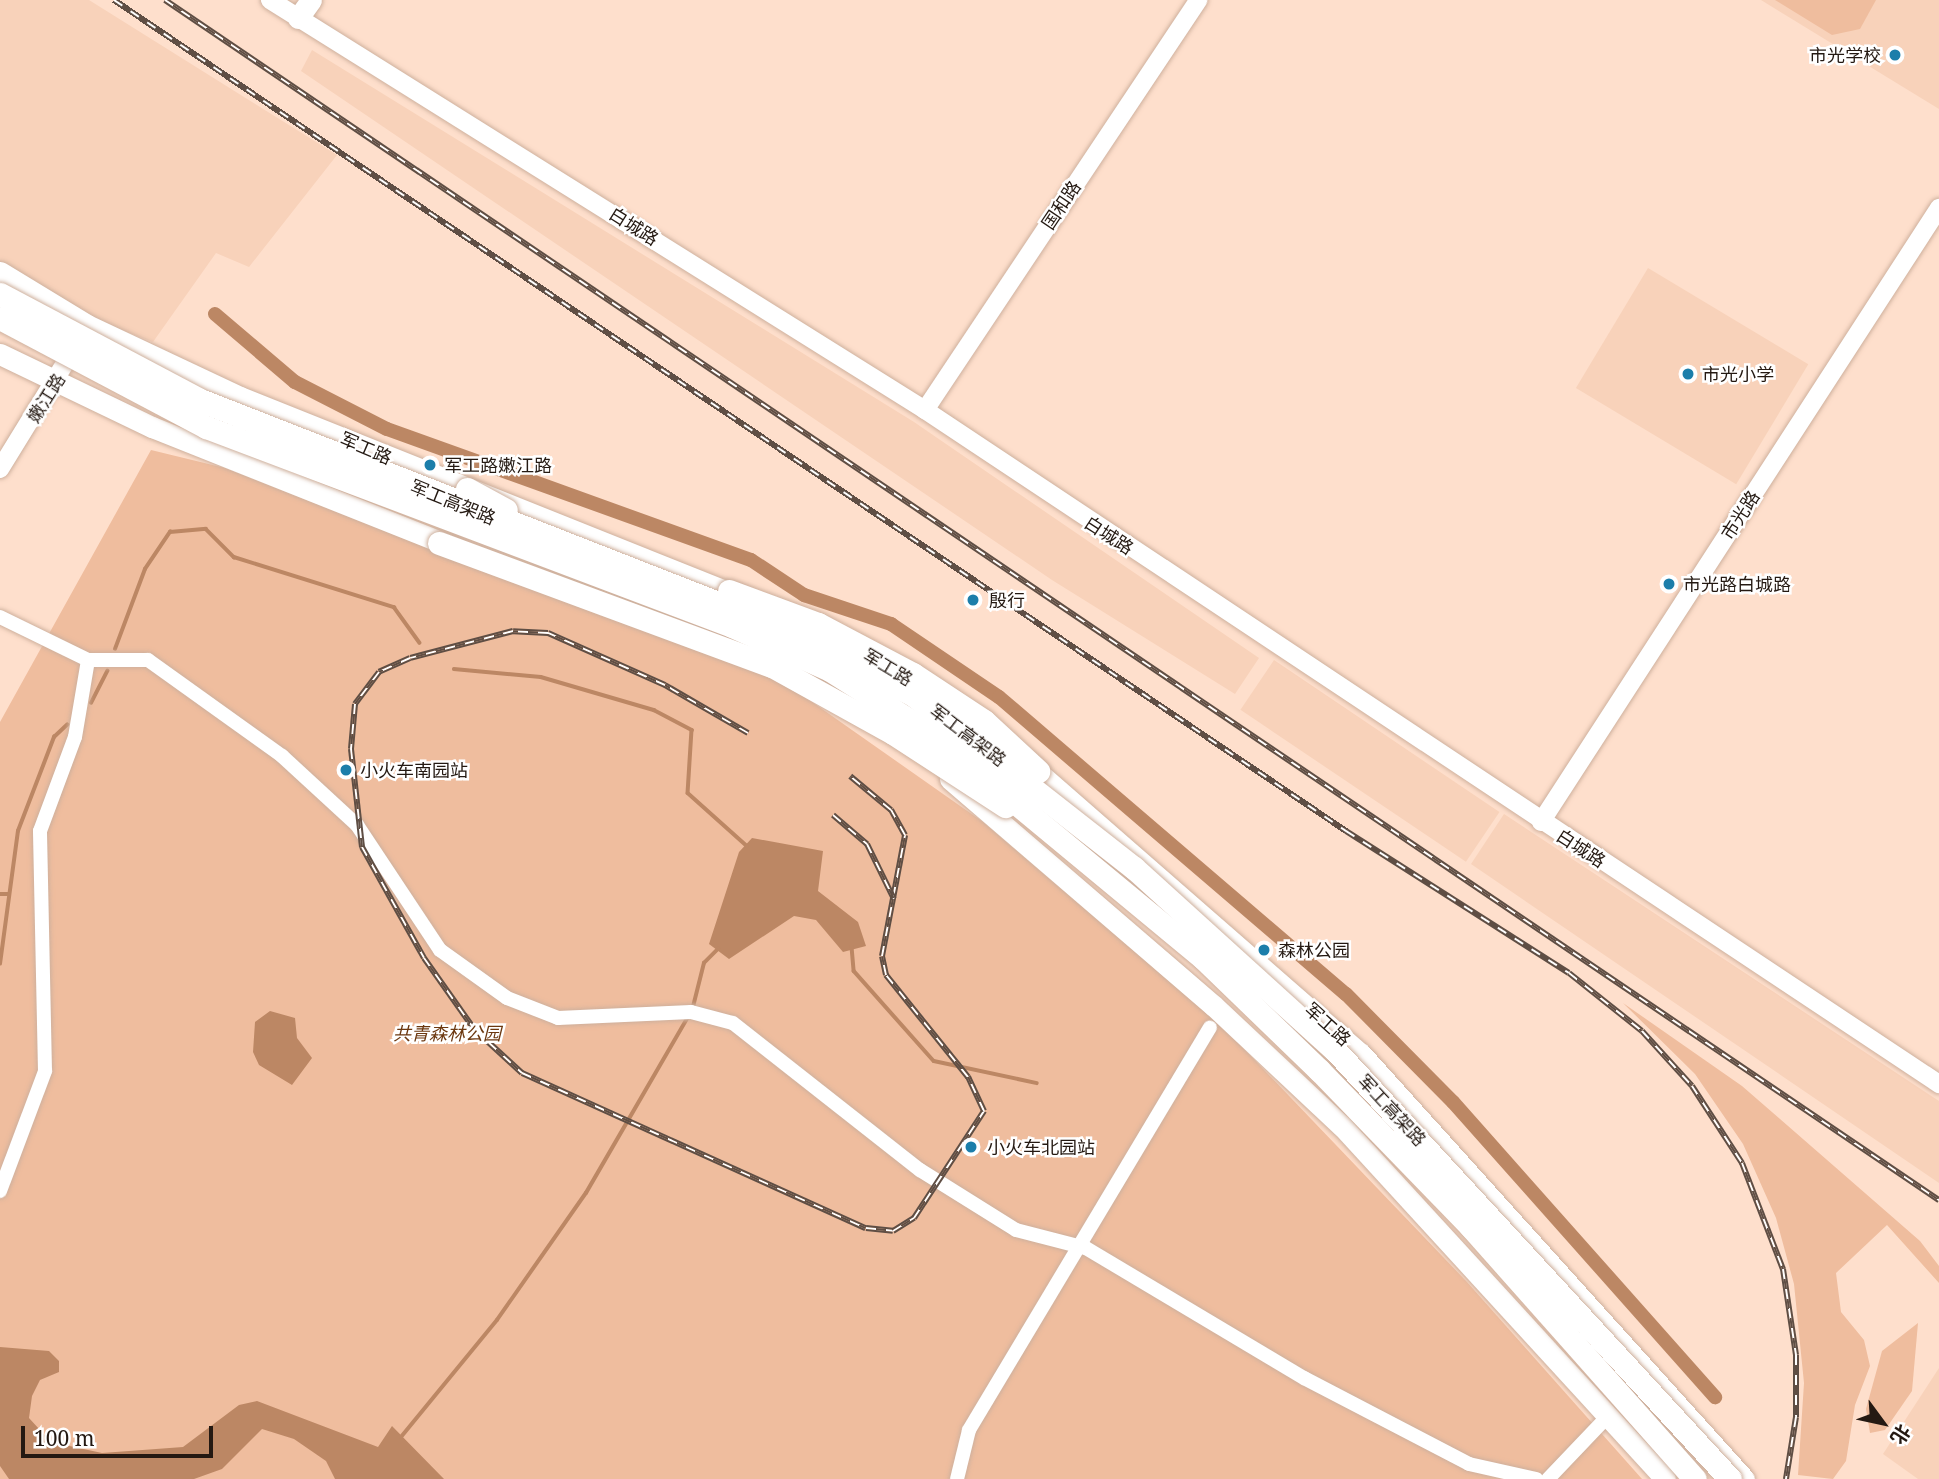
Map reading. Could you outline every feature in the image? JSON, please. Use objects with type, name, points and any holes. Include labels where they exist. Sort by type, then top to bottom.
[{"type":"highway","name":"军工高架路","points":[[0,294],[200,400],[849,659],[975,738],[1134,868],[1335,1050],[1730,1479]]},
{"type":"highway","name":"军工高架路","points":[[0,318],[206,427],[732,626],[830,670],[936,737],[1079,852],[1319,1070],[1471,1227],[1695,1479]]},
{"type":"highway","points":[[467,489],[539,527],[818,624],[913,674],[984,721],[1134,868]]},
{"type":"highway","points":[[439,542],[772,666],[893,733],[1079,852]]},
{"type":"main road","points":[[298,18],[311,0]]},
{"type":"main road","name":"军工路","points":[[0,272],[87,325],[240,397],[841,640],[995,737],[1361,1054],[1744,1479]]},
{"type":"main road","points":[[0,355],[57,384],[439,542],[771,659],[901,737],[1214,1006],[1342,1126],[1665,1479]]},
{"type":"street","name":"白城路","points":[[270,0],[925,410],[1541,822],[1939,1084]]},
{"type":"street","name":"国和路","points":[[925,410],[1198,0]]},
{"type":"street","name":"市光路","points":[[1541,822],[1939,208]]},
{"type":"street","name":"嫩江路","points":[[0,469],[57,384],[87,325]]},
{"type":"street","points":[[0,617],[88,660],[148,660],[166,669],[320,787],[357,825],[440,950],[507,998],[558,1018],[691,1012],[733,1023],[920,1171],[1016,1230],[1078,1245],[1304,1378],[1457,1458],[1536,1479]]},
{"type":"street","points":[[0,1191],[45,1071],[40,831],[75,737],[88,660]]},
{"type":"street","points":[[957,1479],[968,1430],[1210,1028]]},
{"type":"street","points":[[1548,1479],[1607,1417]]},
{"type":"shaded area","points":[[0,0],[89,0],[337,155],[249,267],[216,253],[153,342],[75,312],[0,263]]},
{"type":"shaded area","name":"市光学校","points":[[1761,0],[1939,0],[1939,109]]},
{"type":"shaded area","points":[[312,50],[914,422],[1259,658],[1235,694],[1052,580],[301,71]]},
{"type":"shaded area","name":"市光小学","points":[[1648,268],[1808,364],[1736,484],[1576,388]]},
{"type":"shaded area","points":[[1274,660],[1499,812],[1466,862],[1240,710]]},
{"type":"shaded area","points":[[1504,814],[1939,1101],[1939,1183],[1471,864]]},
{"type":"shaded area","points":[[752,838],[823,851],[818,891],[858,922],[866,946],[843,952],[816,920],[794,916],[729,959],[709,944],[739,852]]},
{"type":"shaded area","points":[[270,1011],[295,1018],[297,1038],[312,1058],[292,1085],[259,1065],[253,1052],[255,1022]]},
{"type":"shaded area","points":[[0,1347],[49,1351],[59,1361],[59,1372],[40,1380],[32,1396],[29,1418],[51,1442],[102,1453],[183,1447],[239,1405],[257,1401],[378,1447],[392,1426],[444,1479],[335,1479],[326,1461],[294,1439],[262,1429],[222,1469],[194,1479],[9,1479],[0,1466]]},
{"type":"shaded area","points":[[1939,1368],[1939,1479],[1918,1479],[1883,1454]]},
{"type":"green space","points":[[1775,0],[1876,0],[1860,29],[1832,35]]},
{"type":"green space","name":"共青森林公园","points":[[151,450],[225,468],[602,616],[768,671],[983,822],[1224,1028],[1467,1282],[1642,1479],[0,1479],[0,722]]},
{"type":"green space","points":[[1623,1003],[1742,1086],[1920,1241],[1939,1266],[1939,1283],[1887,1225],[1836,1273],[1841,1312],[1864,1340],[1870,1366],[1855,1405],[1846,1461],[1833,1479],[1798,1475],[1804,1383],[1794,1284],[1776,1218],[1743,1144],[1695,1074]]},
{"type":"green space","points":[[1918,1323],[1912,1391],[1885,1430],[1870,1433],[1866,1409],[1882,1351]]},
{"type":"waterway","points":[[215,314],[295,382],[387,429],[751,560],[804,595],[891,624],[999,697],[1346,994],[1453,1102],[1715,1397]]},
{"type":"waterway","points":[[115,649],[145,569],[170,532],[206,529],[234,557],[394,607],[420,643]]},
{"type":"waterway","points":[[454,669],[541,677],[654,710],[692,730],[688,793],[747,846]]},
{"type":"waterway","points":[[91,703],[107,671]]},
{"type":"waterway","points":[[0,964],[18,831],[54,737],[67,725]]},
{"type":"waterway","points":[[0,894],[8,894]]},
{"type":"waterway","points":[[852,947],[854,971],[934,1061],[1037,1083]]},
{"type":"waterway","points":[[693,1007],[704,963],[718,949]]},
{"type":"waterway","points":[[401,1437],[497,1320],[586,1193],[688,1017]]},
{"type":"railway","points":[[114,0],[1346,831],[1569,973],[1642,1031],[1692,1086],[1742,1163],[1783,1269],[1796,1355],[1796,1417],[1786,1479]]},
{"type":"railway","points":[[165,0],[1939,1200]]},
{"type":"railway","points":[[748,733],[665,685],[548,633],[513,631],[410,658],[379,672],[355,704],[351,749],[362,847],[424,958],[474,1029],[522,1073],[866,1228],[893,1231],[914,1218],[984,1111],[968,1077],[886,975],[882,956],[905,835],[891,810],[850,776]]},
{"type":"railway","points":[[833,815],[867,844],[894,899]]},
{"type":"place","name":"市光学校","points":[[1895,55]]},
{"type":"place","name":"市光小学","points":[[1688,374]]},
{"type":"place","name":"军工路嫩江路","points":[[430,465]]},
{"type":"place","name":"市光路白城路","points":[[1669,584]]},
{"type":"place","name":"殷行","points":[[973,600]]},
{"type":"place","name":"小火车南园站","points":[[346,770]]},
{"type":"place","name":"森林公园","points":[[1264,950]]},
{"type":"place","name":"小火车北园站","points":[[971,1147]]}]
